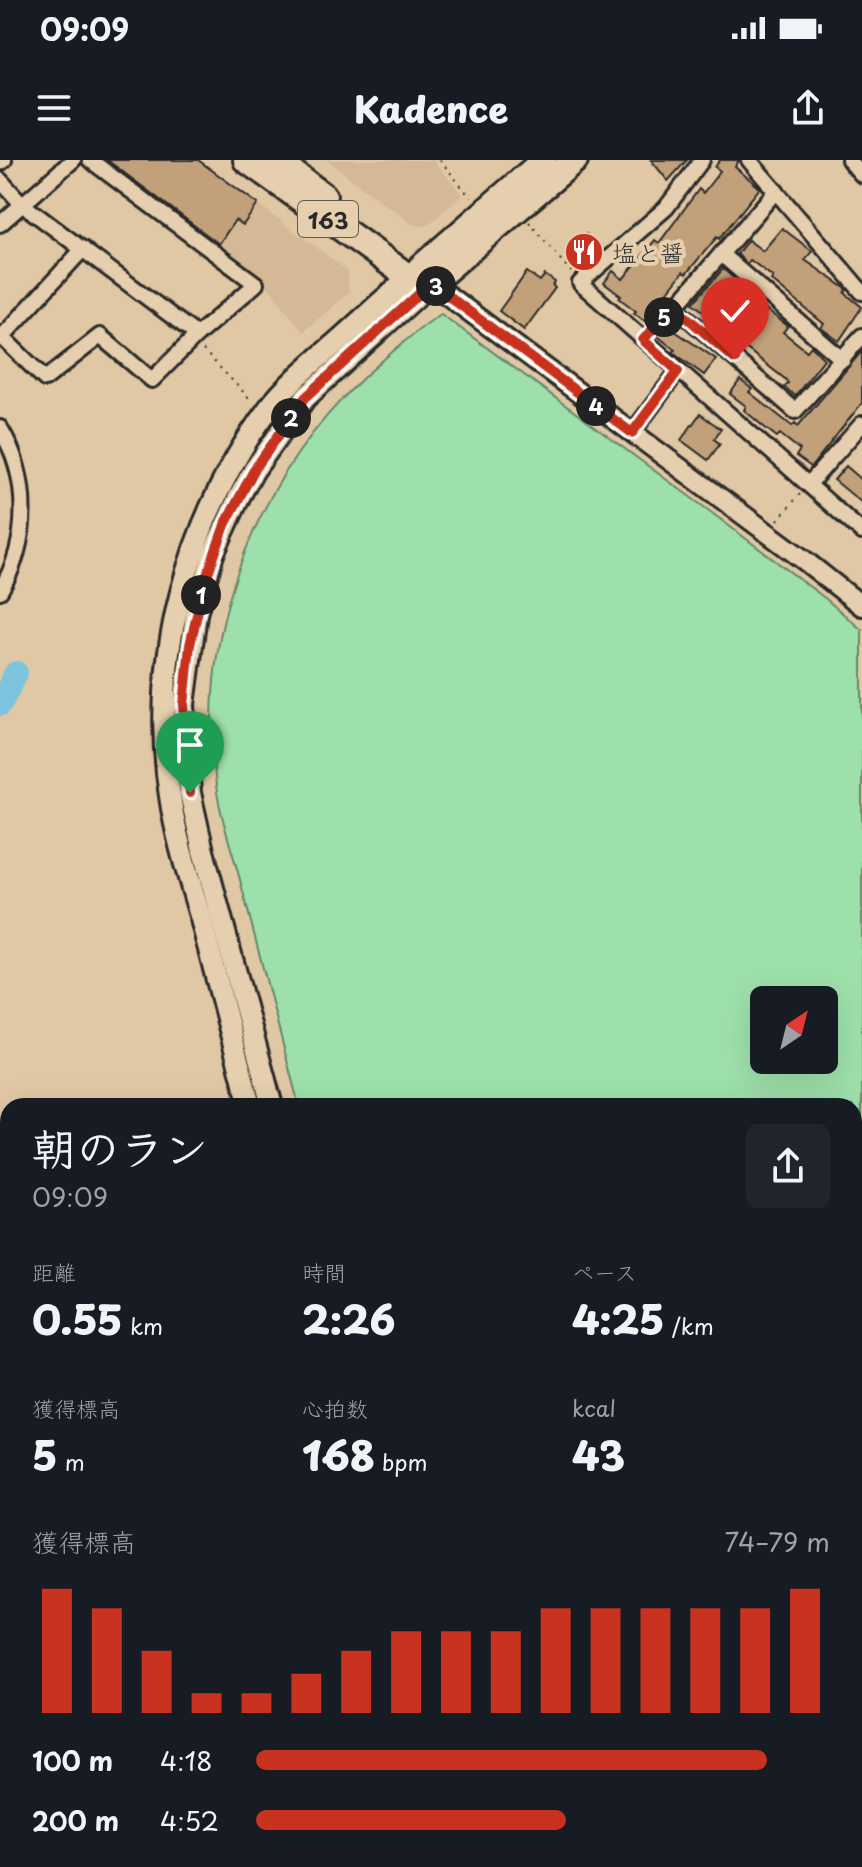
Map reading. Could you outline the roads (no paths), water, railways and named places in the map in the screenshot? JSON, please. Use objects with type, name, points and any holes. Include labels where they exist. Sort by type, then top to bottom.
[{"type":"highway","name":"163","points":[[246,160],[420,276]]},
{"type":"highway","name":"163","points":[[276,160],[420,276]]},
{"type":"highway","points":[[420,276],[544,160]]},
{"type":"highway","points":[[420,276],[575,160]]},
{"type":"main road","points":[[248,1098],[182,853],[170,796],[165,709],[174,622],[188,565],[209,510],[237,458],[270,407],[307,367],[420,276]]},
{"type":"main road","points":[[270,1098],[190,793],[184,705],[196,614],[213,554],[254,470],[305,398],[420,276]]},
{"type":"street","points":[[0,224],[73,160]]},
{"type":"street","points":[[83,249],[1,336],[45,379],[100,336],[152,380],[195,337],[256,284],[90,160]]},
{"type":"street","points":[[702,160],[666,208],[580,283],[862,532]]},
{"type":"street","points":[[749,160],[862,292]]},
{"type":"street","points":[[849,160],[862,175]]},
{"type":"street","points":[[0,180],[22,204],[195,337]]},
{"type":"street","points":[[776,191],[675,307],[795,411],[862,336]]},
{"type":"street","points":[[721,254],[843,360]]},
{"type":"street","points":[[420,276],[862,606]]},
{"type":"street","points":[[632,433],[678,371]]},
{"type":"street","points":[[809,484],[862,424]]},
{"type":"street","points":[[0,428],[17,467],[23,501],[17,552],[0,591]]},
{"type":"street","points":[[0,442],[14,484],[16,517],[10,549],[0,573]]},
{"type":"waterway","points":[[0,704],[16,673]]},
{"type":"place","name":"塩と醤","points":[[584,252]]}]
